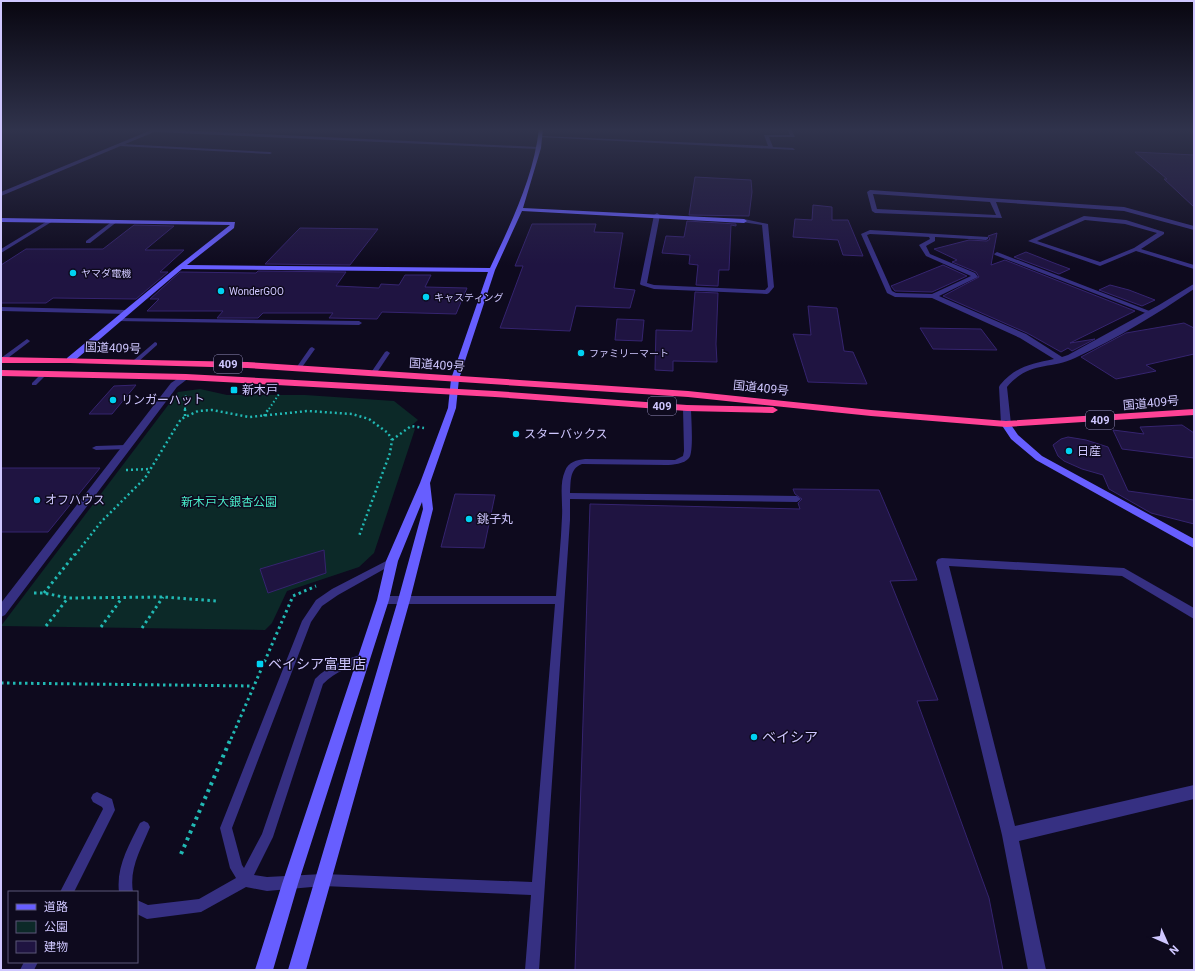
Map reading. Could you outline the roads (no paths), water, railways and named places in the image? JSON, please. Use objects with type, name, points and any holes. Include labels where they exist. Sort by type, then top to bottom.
[{"type":"highway","name":"国道409号","points":[[1,360],[70,360],[298,369],[688,394],[871,413],[1006,424],[1043,423],[1194,412]]},
{"type":"highway","name":"国道409号","points":[[1,373],[186,382],[454,392],[687,408],[871,413]]},
{"type":"street","points":[[1,194],[49,174]]},
{"type":"street","points":[[264,970],[290,884],[383,600],[392,561],[425,483],[452,408],[455,379],[492,270],[523,202],[531,174]]},
{"type":"street","points":[[992,200],[1000,217],[875,211],[870,192],[992,200],[1124,209],[1194,228]]},
{"type":"street","points":[[519,209],[657,215],[744,221],[765,224],[771,288],[767,292],[654,287],[643,284],[657,215]]},
{"type":"street","points":[[1136,249],[1162,232],[1126,222],[1084,218],[1031,241],[1100,264],[1136,249],[1194,268]]},
{"type":"street","points":[[1,220],[233,223],[232,227],[180,267],[70,360]]},
{"type":"street","points":[[986,238],[870,232],[864,234],[890,292],[895,295],[933,296],[1023,336],[1060,359]]},
{"type":"street","points":[[931,235],[933,240],[922,245],[928,255],[973,274],[975,277],[933,296]]},
{"type":"street","points":[[180,267],[492,270]]},
{"type":"street","points":[[1194,286],[1150,313],[1071,357],[1028,367],[1012,376],[1003,387],[1006,424],[1014,437],[1039,458],[1194,544]]},
{"type":"street","points":[[1,612],[174,385],[186,382]]},
{"type":"street","points":[[297,970],[404,600],[428,509],[425,483]]},
{"type":"street","points":[[1037,970],[1010,835],[942,562],[1124,572],[1194,614]]},
{"type":"street","points":[[1010,835],[1194,792]]},
{"type":"lane","points":[[1,251],[51,220]]},
{"type":"lane","points":[[88,242],[116,221]]},
{"type":"lane","points":[[997,254],[1150,313]]},
{"type":"lane","points":[[1,309],[127,312]]},
{"type":"lane","points":[[117,320],[359,323]]},
{"type":"lane","points":[[1,360],[27,341]]},
{"type":"lane","points":[[136,362],[155,344]]},
{"type":"lane","points":[[298,369],[312,349]]},
{"type":"lane","points":[[373,374],[387,353]]},
{"type":"lane","points":[[34,384],[44,374]]},
{"type":"lane","points":[[532,970],[568,496],[567,475],[569,468],[576,463],[585,461],[666,463],[677,462],[686,457],[688,451],[687,408]]},
{"type":"lane","points":[[96,448],[126,447]]},
{"type":"lane","points":[[568,496],[797,499]]},
{"type":"lane","points":[[392,561],[330,595],[319,603],[307,621],[226,828],[236,868],[245,880],[267,884],[290,884],[323,880],[538,889]]},
{"type":"lane","points":[[383,600],[560,600]]},
{"type":"lane","points":[[138,908],[147,912],[188,908],[201,905],[245,880],[267,836],[320,682],[333,668],[344,663],[364,658]]},
{"type":"lane","points":[[68,891],[109,810],[108,803],[97,798]]},
{"type":"lane","points":[[126,891],[124,883],[132,852],[144,827]]},
{"type":"place","name":"ヤマダ電機","points":[[73,273]]},
{"type":"place","name":"WonderGOO","points":[[221,291]]},
{"type":"place","name":"キャスティング","points":[[426,297]]},
{"type":"place","name":"ファミリーマート","points":[[581,353]]},
{"type":"place","name":"新木戸","points":[[234,390]]},
{"type":"place","name":"リンガーハット","points":[[113,400]]},
{"type":"place","name":"スターバックス","points":[[516,434]]},
{"type":"place","name":"日産","points":[[1069,451]]},
{"type":"place","name":"オフハウス","points":[[37,500]]},
{"type":"place","name":"銚子丸","points":[[469,519]]},
{"type":"place","name":"ベイシア富里店","points":[[260,664]]},
{"type":"place","name":"ベイシア","points":[[754,737]]},
{"type":"park label","name":"新木戸大銀杏公園","points":[[229,502]]}]
